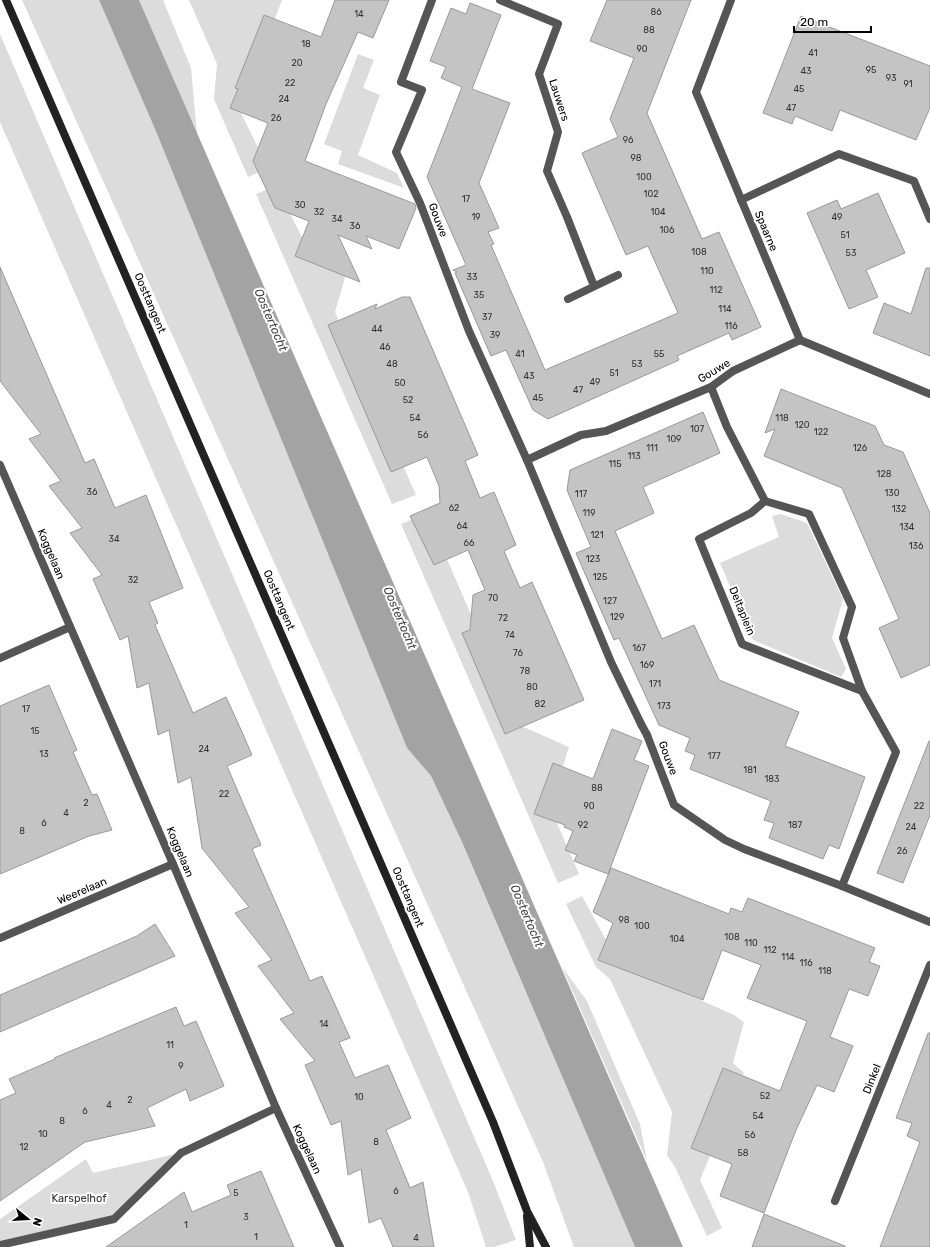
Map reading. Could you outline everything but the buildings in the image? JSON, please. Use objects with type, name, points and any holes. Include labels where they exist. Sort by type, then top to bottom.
[{"type":"main road","name":"Oosttangent","points":[[6,0],[493,1122],[527,1211],[546,1247]]},
{"type":"main road","name":"Oosttangent","points":[[527,1211],[530,1247]]},
{"type":"street","name":"Gouwe","points":[[432,0],[401,82],[422,90],[396,152],[420,203],[469,331],[527,460],[611,662],[647,735],[674,805],[725,840],[744,849],[842,886],[930,922]]},
{"type":"street","name":"Lauwers","points":[[500,0],[558,24],[539,74],[558,132],[547,172],[567,217],[594,286]]},
{"type":"street","name":"Spaarne","points":[[731,0],[696,92],[800,340]]},
{"type":"street","points":[[741,200],[839,154],[914,181],[930,219]]},
{"type":"street","points":[[568,299],[618,275]]},
{"type":"street","name":"Gouwe","points":[[527,460],[581,435],[606,432],[711,388],[733,371],[800,340]]},
{"type":"street","points":[[800,340],[930,394]]},
{"type":"street","points":[[711,388],[727,427],[765,501],[809,514],[852,607],[843,638],[862,692],[896,752],[842,886]]},
{"type":"street","name":"Koggelaan","points":[[0,465],[173,864],[276,1108],[340,1247]]},
{"type":"street","name":"Deltaplein","points":[[765,501],[751,513],[699,539],[742,644],[862,692]]},
{"type":"street","points":[[0,658],[70,627]]},
{"type":"street","name":"Weerelaan","points":[[0,938],[173,864]]},
{"type":"street","name":"Dinkel","points":[[835,1201],[929,970]]},
{"type":"street","points":[[0,1245],[114,1219],[181,1153],[276,1108]]},
{"type":"green space","points":[[22,0],[99,0],[155,129],[407,748],[431,776],[462,842],[635,1247],[574,1247],[543,1162]]},
{"type":"green space","points":[[139,0],[163,0],[191,68],[197,134]]},
{"type":"green space","points":[[189,0],[282,0],[240,111],[268,168],[248,177],[214,99],[217,64]]},
{"type":"green space","points":[[0,34],[493,1181],[516,1240],[494,1247],[486,1247],[468,1192],[0,122]]},
{"type":"green space","points":[[358,54],[374,60],[363,88],[380,95],[358,155],[397,173],[404,188],[338,164],[342,151],[324,144]]},
{"type":"green space","points":[[276,186],[309,251],[349,264],[335,312],[416,495],[392,504],[256,194]]},
{"type":"green space","points":[[427,513],[519,725],[569,747],[550,807],[579,874],[558,883],[401,524]]},
{"type":"green space","points":[[781,514],[807,523],[843,599],[832,638],[846,669],[841,677],[753,640],[720,563],[779,537],[772,516]]},
{"type":"green space","points":[[582,896],[619,964],[734,1015],[744,1022],[733,1063],[744,1073],[700,1180],[722,1228],[707,1236],[675,1167],[667,1155],[672,1112],[610,979],[596,967],[566,904]]},
{"type":"green space","points":[[562,967],[587,1001],[640,1124],[647,1161]]},
{"type":"green space","name":"Karspelhof","points":[[180,1153],[114,1219],[0,1245],[0,1219],[86,1159],[93,1173]]},
{"type":"water","name":"Oostertocht","points":[[99,0],[139,0],[683,1247],[635,1247],[462,842],[431,776],[407,748],[155,129]]}]
